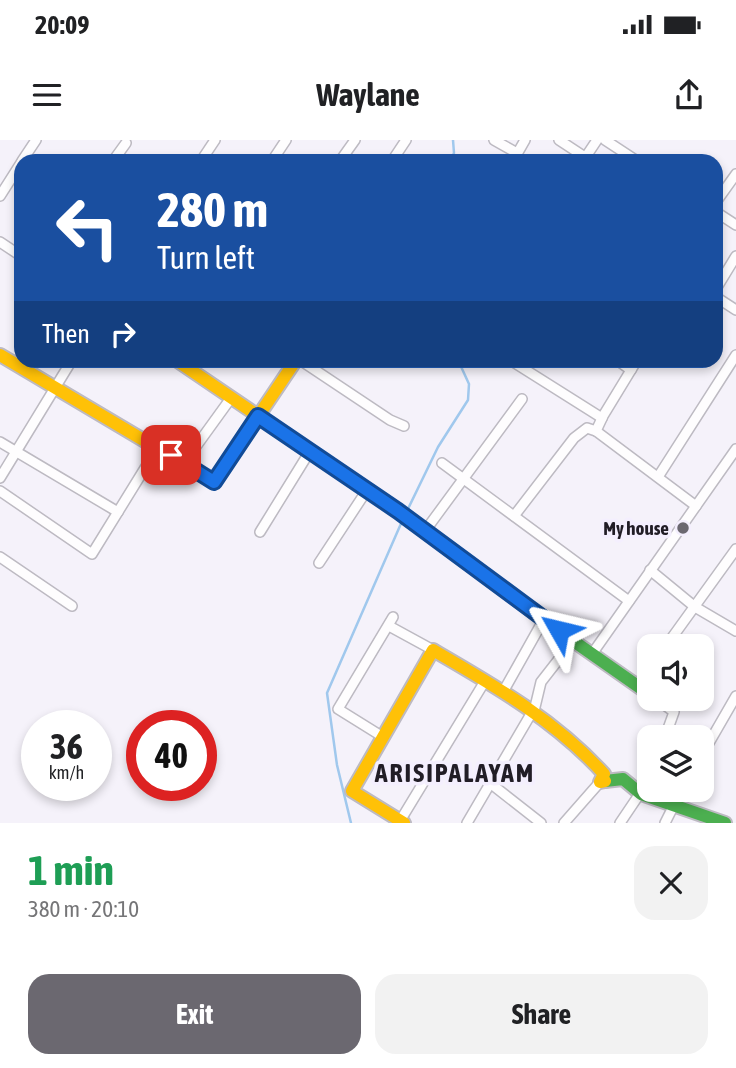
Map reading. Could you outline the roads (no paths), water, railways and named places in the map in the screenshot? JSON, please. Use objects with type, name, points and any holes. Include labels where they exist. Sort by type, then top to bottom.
[{"type":"street","points":[[494,140],[511,154]]},
{"type":"street","points":[[559,140],[579,154]]},
{"type":"street","points":[[605,140],[626,154]]},
{"type":"street","points":[[118,154],[126,144]]},
{"type":"street","points":[[0,196],[14,174]]},
{"type":"street","points":[[723,192],[736,174]]},
{"type":"street","points":[[723,277],[736,256]]},
{"type":"street","points":[[658,477],[736,355]]},
{"type":"street","points":[[21,368],[214,482],[292,368]]},
{"type":"street","points":[[0,478],[67,368]]},
{"type":"street","points":[[188,368],[405,516],[637,686]]},
{"type":"street","points":[[310,368],[390,420],[404,426]]},
{"type":"street","points":[[523,368],[602,418]]},
{"type":"street","points":[[596,431],[631,370],[628,368]]},
{"type":"street","points":[[184,463],[231,398]]},
{"type":"street","points":[[425,531],[522,398]]},
{"type":"street","points":[[514,516],[574,438],[587,428],[596,431],[696,506]]},
{"type":"street","points":[[0,442],[118,512]]},
{"type":"street","points":[[0,491],[92,554],[158,447]]},
{"type":"street","points":[[592,654],[736,449]]},
{"type":"street","points":[[260,532],[310,451]]},
{"type":"street","points":[[442,463],[629,601]]},
{"type":"street","points":[[318,563],[368,490]]},
{"type":"street","points":[[675,634],[736,549]]},
{"type":"street","points":[[0,556],[72,606]]},
{"type":"street","points":[[650,570],[695,607],[736,631]]},
{"type":"street","points":[[503,692],[544,619]]},
{"type":"street","points":[[383,737],[338,709],[391,622],[533,710],[592,759],[604,774],[564,823]]},
{"type":"street","points":[[467,823],[533,710],[541,682],[573,641]]},
{"type":"street","points":[[433,650],[352,791],[402,822],[485,681]]},
{"type":"street","points":[[714,734],[736,696]]},
{"type":"street","points":[[600,782],[623,779],[637,791]]},
{"type":"street","points":[[491,783],[541,823]]},
{"type":"street","points":[[620,823],[637,800]]},
{"type":"street","points":[[662,802],[725,823]]},
{"type":"street","points":[[665,823],[675,802]]},
{"type":"waterway","points":[[453,140],[454,154]]},
{"type":"waterway","points":[[406,513],[438,447],[468,400],[469,384],[462,368]]},
{"type":"waterway","points":[[351,823],[337,765],[327,693],[403,519]]},
{"type":"place","name":"My house","points":[[683,528]]},
{"type":"district","name":"ARISIPALAYAM","points":[[455,773]]}]
